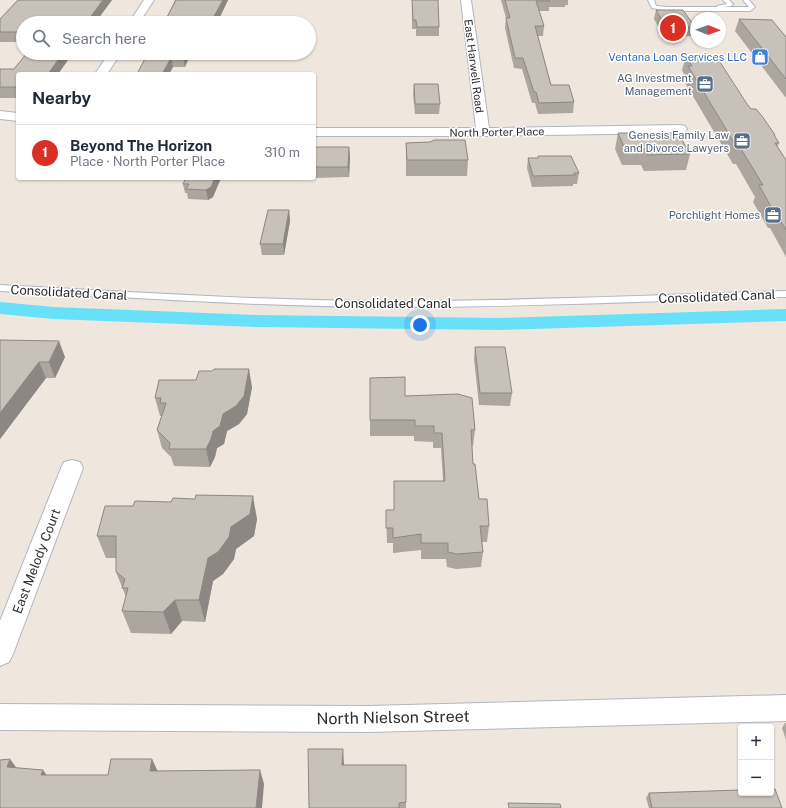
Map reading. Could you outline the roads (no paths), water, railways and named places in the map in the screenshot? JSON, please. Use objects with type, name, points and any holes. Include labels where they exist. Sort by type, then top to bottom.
[{"type":"street","points":[[139,16],[149,0]]},
{"type":"street","name":"East Harwell Road","points":[[466,0],[483,132]]},
{"type":"street","points":[[102,72],[110,60]]},
{"type":"street","points":[[0,115],[16,117]]},
{"type":"street","name":"North Porter Place","points":[[316,132],[483,132],[680,129]]},
{"type":"street","name":"East Melody Court","points":[[0,654],[72,468]]},
{"type":"street","name":"North Nielson Street","points":[[0,717],[368,719],[786,708]]},
{"type":"lane","points":[[651,0],[654,7],[668,10],[750,9],[752,7],[746,0]]},
{"type":"lane","points":[[660,0],[662,4],[671,6],[725,7],[730,4],[726,0]]},
{"type":"lane","name":"Consolidated Canal","points":[[0,288],[281,302],[394,304],[486,303],[786,294]]},
{"type":"waterway","points":[[0,308],[54,313],[256,321],[500,324],[786,315]]},
{"type":"place","name":"Beyond The Horizon","points":[[673,28]]},
{"type":"place","name":"Ventana Loan Services LLC","points":[[760,57]]},
{"type":"place","name":"AG Investment Management","points":[[705,84]]},
{"type":"place","name":"Genesis Family Law and Divorce Lawyers","points":[[742,141]]},
{"type":"place","name":"Porchlight Homes","points":[[773,215]]}]
